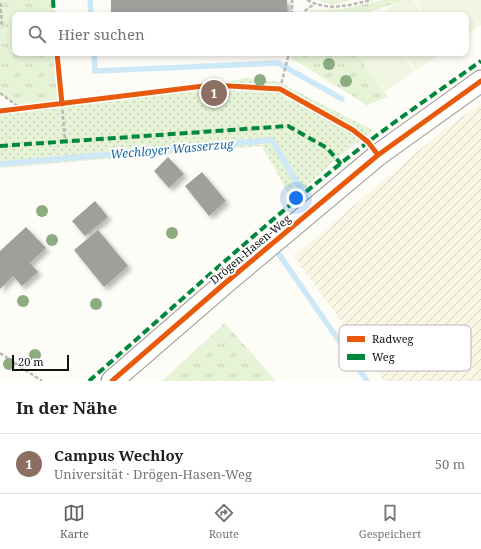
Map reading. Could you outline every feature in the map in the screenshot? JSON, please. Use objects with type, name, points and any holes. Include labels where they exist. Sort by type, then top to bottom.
[{"type":"street","name":"Drögen-Hasen-Weg","points":[[112,381],[224,284],[378,155],[481,81]]},
{"type":"path","points":[[292,0],[292,12]]},
{"type":"path","points":[[307,0],[323,8],[345,6],[372,0]]},
{"type":"path","points":[[0,3],[2,22],[0,27]]},
{"type":"path","points":[[304,12],[314,4]]},
{"type":"path","points":[[280,89],[288,56]]},
{"type":"path","points":[[0,93],[20,108]]},
{"type":"path","points":[[62,104],[66,140]]},
{"type":"path","points":[[0,353],[42,381]]},
{"type":"shaded area","points":[[481,104],[481,381],[384,381],[377,371],[471,371],[471,325],[344,325],[294,256],[442,131]]},
{"type":"green space","points":[[0,0],[53,0],[54,12],[12,12],[12,56],[57,56],[62,104],[20,108],[0,93]]},
{"type":"green space","points":[[317,0],[353,0],[332,5]]},
{"type":"green space","points":[[383,0],[405,0],[369,12],[308,12],[313,10],[342,9]]},
{"type":"green space","points":[[400,0],[413,0],[421,12],[383,12]]},
{"type":"green space","points":[[415,0],[461,0],[479,26],[469,33],[469,12],[423,12]]},
{"type":"green space","points":[[462,0],[481,0],[480,26]]},
{"type":"green space","points":[[291,56],[360,56],[388,97],[367,105],[291,58]]},
{"type":"green space","points":[[358,56],[404,56],[414,71],[383,93]]},
{"type":"green space","points":[[406,56],[437,56],[416,70]]},
{"type":"green space","points":[[246,78],[279,82],[374,131],[339,156],[292,200],[262,146],[0,168],[0,111],[212,85]]},
{"type":"green space","points":[[225,323],[276,381],[162,381]]},
{"type":"building","points":[[111,0],[287,0],[288,12],[111,12]]},
{"type":"building","points":[[168,157],[184,174],[169,188],[154,171]]},
{"type":"building","points":[[202,172],[226,201],[209,216],[185,186]]},
{"type":"building","points":[[95,201],[108,217],[85,236],[72,221]]},
{"type":"building","points":[[26,227],[46,248],[30,263],[38,272],[22,286],[13,276],[0,289],[0,251]]},
{"type":"building","points":[[98,230],[128,266],[104,287],[74,250]]},
{"type":"waterway","points":[[90,0],[91,12]]},
{"type":"waterway","points":[[94,56],[95,71],[278,63],[342,99]]},
{"type":"waterway","name":"Wechloyer Wasserzug","points":[[0,164],[272,140],[308,202]]},
{"type":"waterway","name":"Wechloyer Wasserzug","points":[[277,248],[276,250],[339,341]]},
{"type":"waterway","name":"Wechloyer Wasserzug","points":[[360,371],[367,381]]},
{"type":"marked path","points":[[53,0],[54,12]]},
{"type":"marked path","points":[[89,381],[261,229],[296,200],[368,142],[481,61]]},
{"type":"marked path","points":[[0,146],[288,126],[327,148],[341,164]]},
{"type":"cycle path","points":[[57,56],[62,104]]},
{"type":"cycle path","points":[[112,381],[224,284],[378,155],[481,81]]},
{"type":"cycle path","points":[[0,111],[212,85],[280,89],[353,130],[368,142],[378,155]]},
{"type":"place","name":"Campus Wechloy","points":[[214,93]]}]
